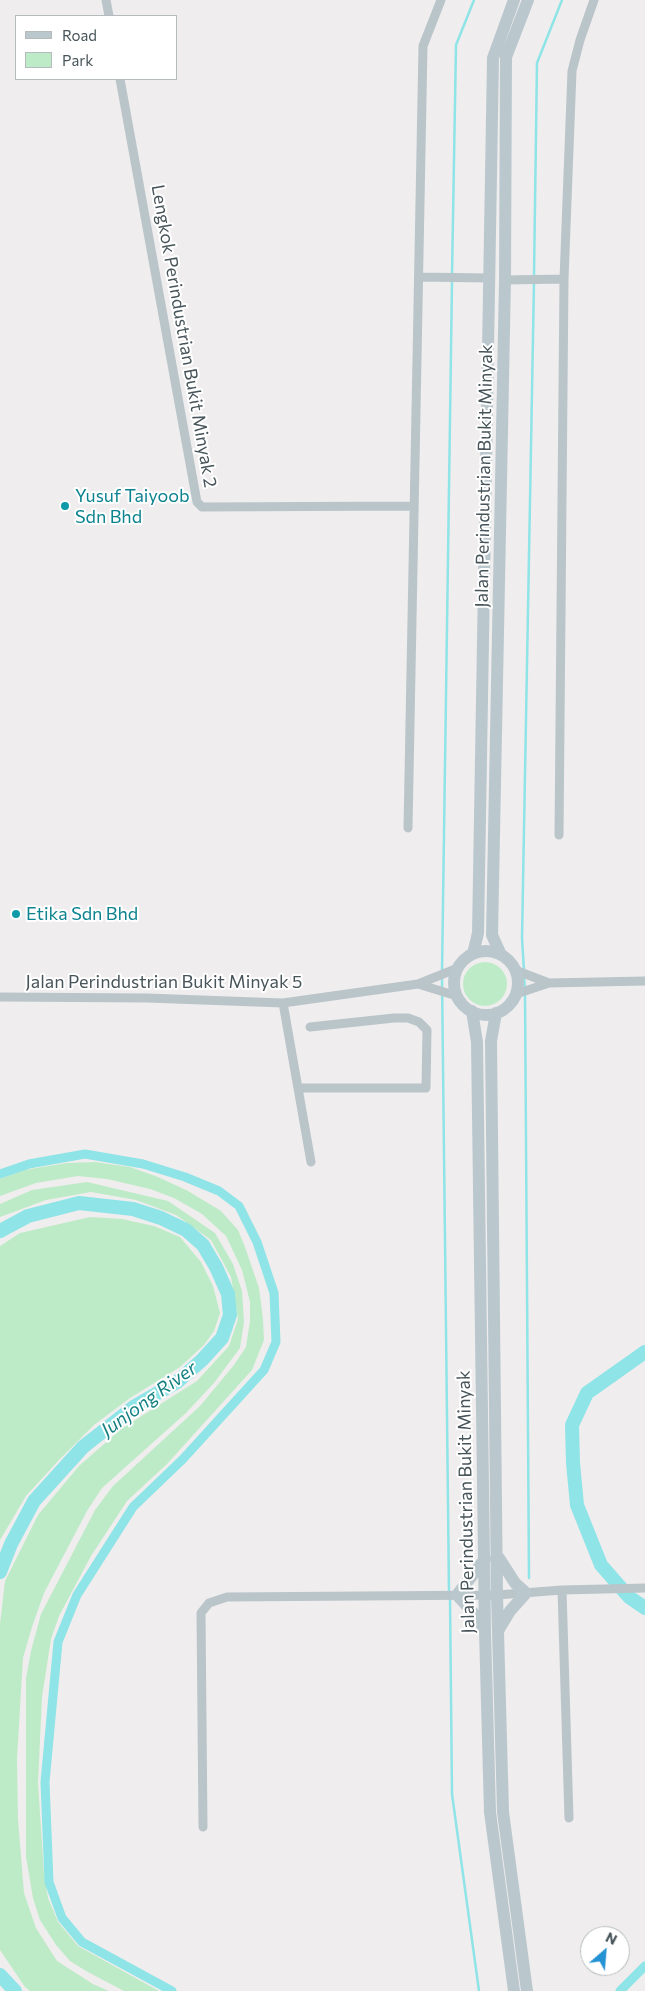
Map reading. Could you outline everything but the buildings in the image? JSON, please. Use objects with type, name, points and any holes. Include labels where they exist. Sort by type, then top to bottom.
[{"type":"main road","name":"Jalan Perindustrian Bukit Minyak","points":[[473,954],[479,924],[484,278],[493,58],[514,0]]},
{"type":"main road","name":"Jalan Perindustrian Bukit Minyak","points":[[501,955],[492,935],[509,280],[506,57],[528,0]]},
{"type":"main road","points":[[482,951],[501,955],[518,971],[519,993],[511,1002],[496,1013],[480,1014],[472,1011],[452,994],[454,969],[473,954],[482,951]]},
{"type":"main road","name":"Jalan Perindustrian Bukit Minyak","points":[[472,1011],[477,1042],[492,1595],[490,1812],[514,1991]]},
{"type":"main road","name":"Jalan Perindustrian Bukit Minyak","points":[[491,1558],[491,1041],[496,1013]]},
{"type":"main road","points":[[491,1558],[526,1593],[492,1631],[452,1595],[491,1558]]},
{"type":"main road","name":"Jalan Perindustrian Bukit Minyak","points":[[492,1631],[503,1812],[527,1991]]},
{"type":"street","points":[[106,0],[109,15]]},
{"type":"street","points":[[408,828],[414,506],[423,277],[423,46],[441,0]]},
{"type":"street","points":[[559,835],[564,279],[572,71],[580,40],[594,0]]},
{"type":"street","name":"Lengkok Perindustrian Bukit Minyak 2","points":[[120,80],[197,502],[202,507],[414,506]]},
{"type":"street","points":[[423,277],[484,278]]},
{"type":"street","points":[[509,280],[564,279]]},
{"type":"street","points":[[418,984],[454,969]]},
{"type":"street","points":[[518,971],[549,983]]},
{"type":"street","points":[[519,993],[549,983],[645,981]]},
{"type":"street","points":[[418,984],[452,994]]},
{"type":"street","name":"Jalan Perindustrian Bukit Minyak 5","points":[[0,997],[147,998],[283,1002],[418,984]]},
{"type":"street","points":[[283,1002],[311,1162]]},
{"type":"street","points":[[298,1088],[426,1088],[427,1030],[419,1022],[408,1018],[394,1018],[310,1027]]},
{"type":"street","points":[[203,1827],[201,1613],[209,1603],[227,1598],[492,1595],[562,1590],[645,1588]]},
{"type":"street","points":[[562,1590],[569,1818]]},
{"type":"green space","points":[[481,962],[489,962],[501,968],[507,984],[501,1000],[489,1006],[481,1006],[469,1000],[463,988],[463,980],[469,968]]},
{"type":"green space","points":[[95,1162],[130,1167],[158,1177],[188,1191],[221,1211],[238,1230],[245,1247],[259,1288],[263,1319],[264,1340],[252,1370],[167,1464],[127,1501],[91,1556],[59,1616],[51,1639],[42,1697],[38,1783],[44,1873],[48,1898],[58,1922],[78,1946],[159,1991],[124,1991],[86,1971],[70,1961],[56,1945],[40,1920],[33,1898],[26,1857],[26,1678],[41,1614],[95,1510],[113,1486],[200,1406],[234,1365],[246,1347],[250,1321],[250,1302],[242,1270],[226,1236],[202,1214],[174,1198],[150,1189],[107,1179],[78,1176],[36,1183],[0,1196],[0,1179],[24,1170],[67,1163]]},
{"type":"green space","points":[[87,1182],[168,1201],[215,1233],[233,1264],[242,1291],[244,1322],[240,1348],[214,1383],[186,1413],[102,1488],[87,1511],[44,1593],[32,1627],[23,1658],[17,1759],[18,1819],[24,1893],[36,1928],[57,1961],[93,1984],[109,1991],[30,1991],[25,1987],[0,1950],[0,1624],[5,1581],[38,1515],[79,1466],[121,1429],[197,1381],[229,1346],[238,1319],[231,1277],[211,1240],[176,1215],[136,1200],[91,1192],[46,1200],[0,1217],[0,1204],[32,1190]]},
{"type":"green space","points":[[90,1217],[122,1219],[154,1226],[180,1237],[201,1262],[213,1286],[220,1313],[214,1331],[204,1345],[180,1367],[130,1398],[94,1425],[59,1460],[26,1496],[0,1540],[0,1246],[20,1233]]},
{"type":"waterway","points":[[452,275],[456,45],[474,0]]},
{"type":"waterway","points":[[534,276],[537,63],[562,0]]},
{"type":"waterway","points":[[442,972],[452,281]]},
{"type":"waterway","points":[[524,971],[522,938],[534,282]]},
{"type":"waterway","points":[[524,977],[525,989]]},
{"type":"waterway","points":[[442,978],[449,1592]]},
{"type":"waterway","points":[[525,994],[529,1578]]},
{"type":"waterway","points":[[0,1174],[29,1164],[85,1154],[143,1164],[185,1177],[219,1191],[239,1206],[257,1242],[274,1293],[276,1342],[264,1370],[183,1459],[133,1507],[77,1595],[58,1642],[45,1782],[49,1882],[62,1918],[82,1942],[172,1991]]},
{"type":"waterway","name":"Junjong River","points":[[0,1231],[28,1216],[79,1203],[133,1209],[161,1218],[186,1230],[203,1245],[216,1267],[228,1294],[230,1315],[222,1338],[202,1360],[177,1382],[135,1406],[83,1447],[34,1501],[11,1544],[0,1572]]},
{"type":"waterway","points":[[645,1352],[587,1393],[572,1425],[577,1505],[601,1565],[629,1597],[645,1608]]},
{"type":"waterway","points":[[450,1598],[452,1794],[479,1991]]},
{"type":"waterway","points":[[620,1991],[645,1966]]},
{"type":"waterway","name":"Junjong River","points":[[0,1975],[15,1991]]},
{"type":"place","name":"Yusuf Taiyoob Sdn Bhd","points":[[65,506]]},
{"type":"place","name":"Etika Sdn Bhd","points":[[16,914]]}]
